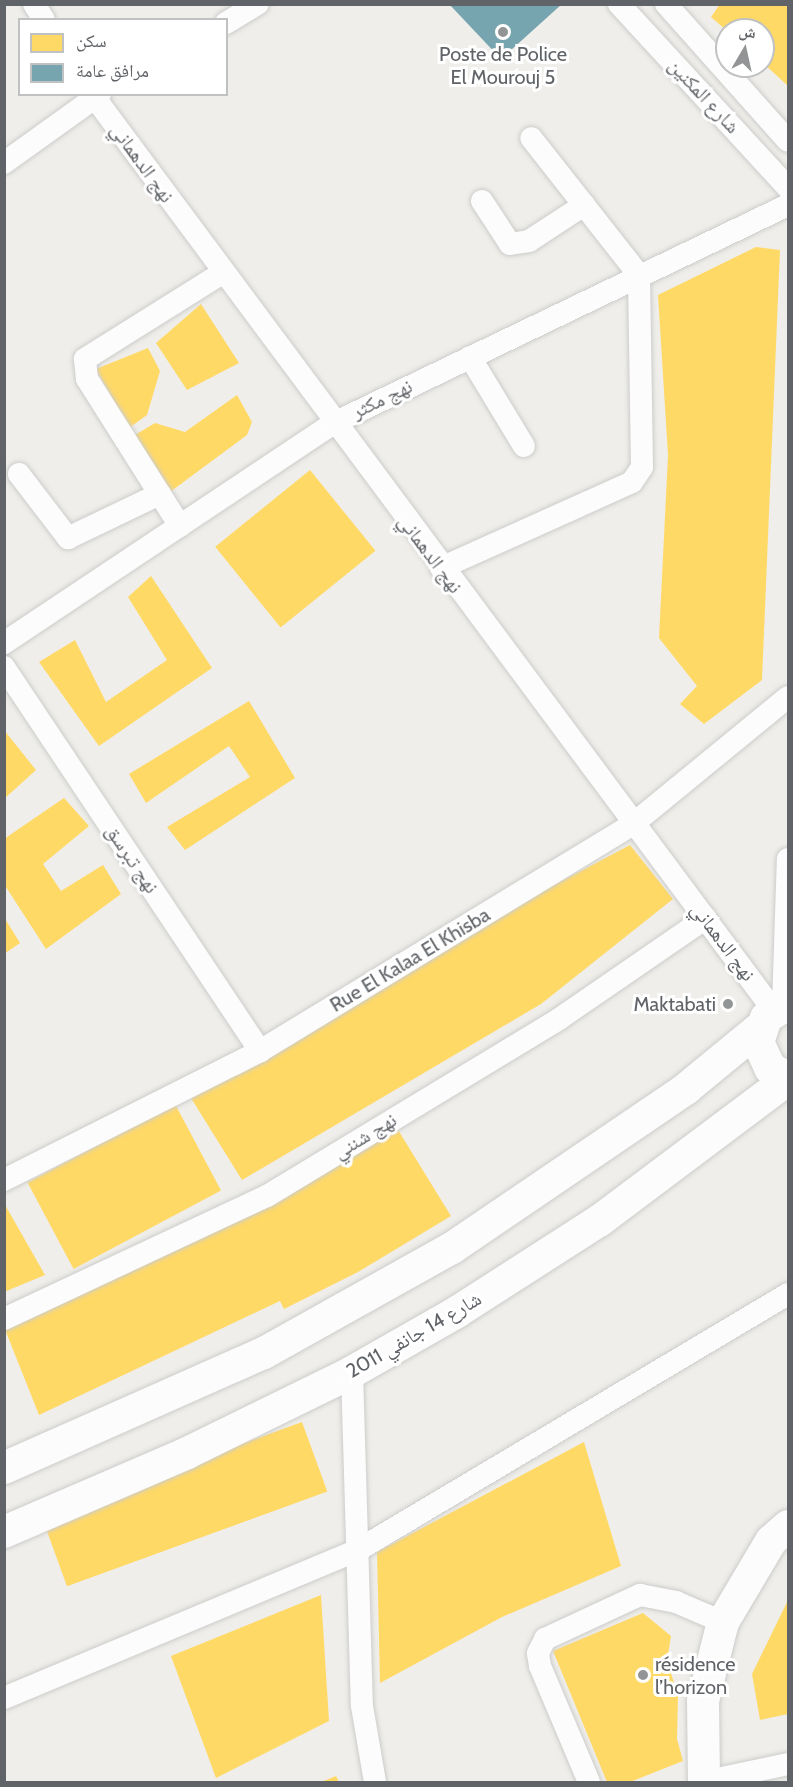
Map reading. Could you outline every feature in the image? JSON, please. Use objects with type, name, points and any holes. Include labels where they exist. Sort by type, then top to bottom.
[{"type":"street","points":[[34,4],[43,18]]},
{"type":"street","points":[[228,22],[258,4]]},
{"type":"street","name":"شارع المكنين","points":[[619,4],[789,188]]},
{"type":"street","name":"شارع المكنين","points":[[666,4],[789,141]]},
{"type":"street","points":[[4,163],[95,96]]},
{"type":"street","name":"نهج الدهماني","points":[[95,96],[332,424],[777,1012]]},
{"type":"street","points":[[441,568],[632,482],[642,467],[639,275],[531,138]]},
{"type":"street","points":[[482,201],[510,244],[529,241],[584,205]]},
{"type":"street","name":"نهج مكثر","points":[[4,643],[332,424],[789,205]]},
{"type":"street","points":[[180,526],[87,379],[86,359],[222,273]]},
{"type":"street","points":[[470,357],[524,446]]},
{"type":"street","points":[[19,474],[68,538],[160,494]]},
{"type":"street","name":"نهج تبرسق","points":[[4,667],[260,1051]]},
{"type":"street","name":"Rue El Kalaa El Khisba","points":[[4,1180],[260,1051],[633,824],[789,698]]},
{"type":"street","points":[[789,859],[777,1012],[759,1042],[765,1063],[789,1079]]},
{"type":"street","name":"نهج شنني","points":[[4,1319],[267,1196],[559,1019],[706,918]]},
{"type":"street","points":[[4,1468],[264,1353],[452,1248],[687,1088],[777,1012]]},
{"type":"street","name":"شارع 14 جانفي 2011","points":[[4,1532],[352,1372],[599,1221],[789,1079]]},
{"type":"street","points":[[4,1698],[358,1550],[789,1294]]},
{"type":"street","points":[[352,1372],[362,1706],[375,1782]]},
{"type":"street","points":[[789,1526],[771,1541],[723,1622],[703,1701],[704,1782],[789,1764]]},
{"type":"street","points":[[589,1782],[540,1666],[538,1653],[545,1639],[640,1595],[676,1602],[723,1622]]},
{"type":"building: سكن","points":[[720,4],[788,4],[788,86],[775,74],[775,18],[715,18],[715,20],[711,17]]},
{"type":"building: سكن","points":[[756,247],[780,250],[762,680],[704,724],[680,704],[697,686],[659,638],[668,455],[658,295]]},
{"type":"building: سكن","points":[[201,304],[239,363],[187,390],[156,343]]},
{"type":"building: سكن","points":[[148,348],[160,371],[147,415],[129,428],[96,369]]},
{"type":"building: سكن","points":[[237,395],[252,422],[247,435],[170,492],[135,435],[155,423],[185,432]]},
{"type":"building: سكن","points":[[310,470],[375,551],[281,628],[215,547]]},
{"type":"building: سكن","points":[[151,576],[212,668],[99,746],[39,662],[75,640],[106,702],[167,660],[128,597]]},
{"type":"building: سكن","points":[[249,701],[295,778],[185,850],[167,827],[250,777],[229,746],[146,803],[129,774]]},
{"type":"building: سكن","points":[[4,730],[36,770],[4,799]]},
{"type":"building: سكن","points":[[64,798],[89,826],[43,864],[61,891],[103,865],[121,894],[46,949],[4,884],[4,839]]},
{"type":"building: سكن","points":[[630,845],[673,899],[541,1004],[242,1180],[191,1098],[492,918]]},
{"type":"building: سكن","points":[[4,917],[20,943],[4,954]]},
{"type":"building: سكن","points":[[175,1104],[221,1191],[74,1269],[28,1182]]},
{"type":"building: سكن","points":[[395,1125],[451,1216],[358,1272],[284,1309],[280,1301],[39,1415],[4,1327]]},
{"type":"building: سكن","points":[[4,1203],[45,1275],[4,1292]]},
{"type":"building: سكن","points":[[302,1422],[327,1492],[67,1586],[42,1517]]},
{"type":"building: سكن","points":[[584,1442],[621,1566],[502,1617],[380,1683],[377,1552]]},
{"type":"building: سكن","points":[[321,1595],[329,1721],[216,1778],[171,1656]]},
{"type":"building: سكن","points":[[788,1600],[788,1714],[760,1720],[752,1674]]},
{"type":"building: سكن","points":[[643,1613],[671,1636],[667,1661],[678,1695],[677,1739],[683,1761],[630,1782],[607,1782],[553,1651]]},
{"type":"building: سكن","points":[[336,1776],[339,1782],[321,1782]]},
{"type":"building: مرافق عامة","name":"Poste de Police El Mourouj 5","points":[[449,4],[562,4],[501,59]]},
{"type":"place","name":"Poste de Police El Mourouj 5","points":[[503,32]]},
{"type":"place","name":"Maktabati","points":[[728,1004]]},
{"type":"place","name":"résidence l’horizon","points":[[643,1675]]}]
